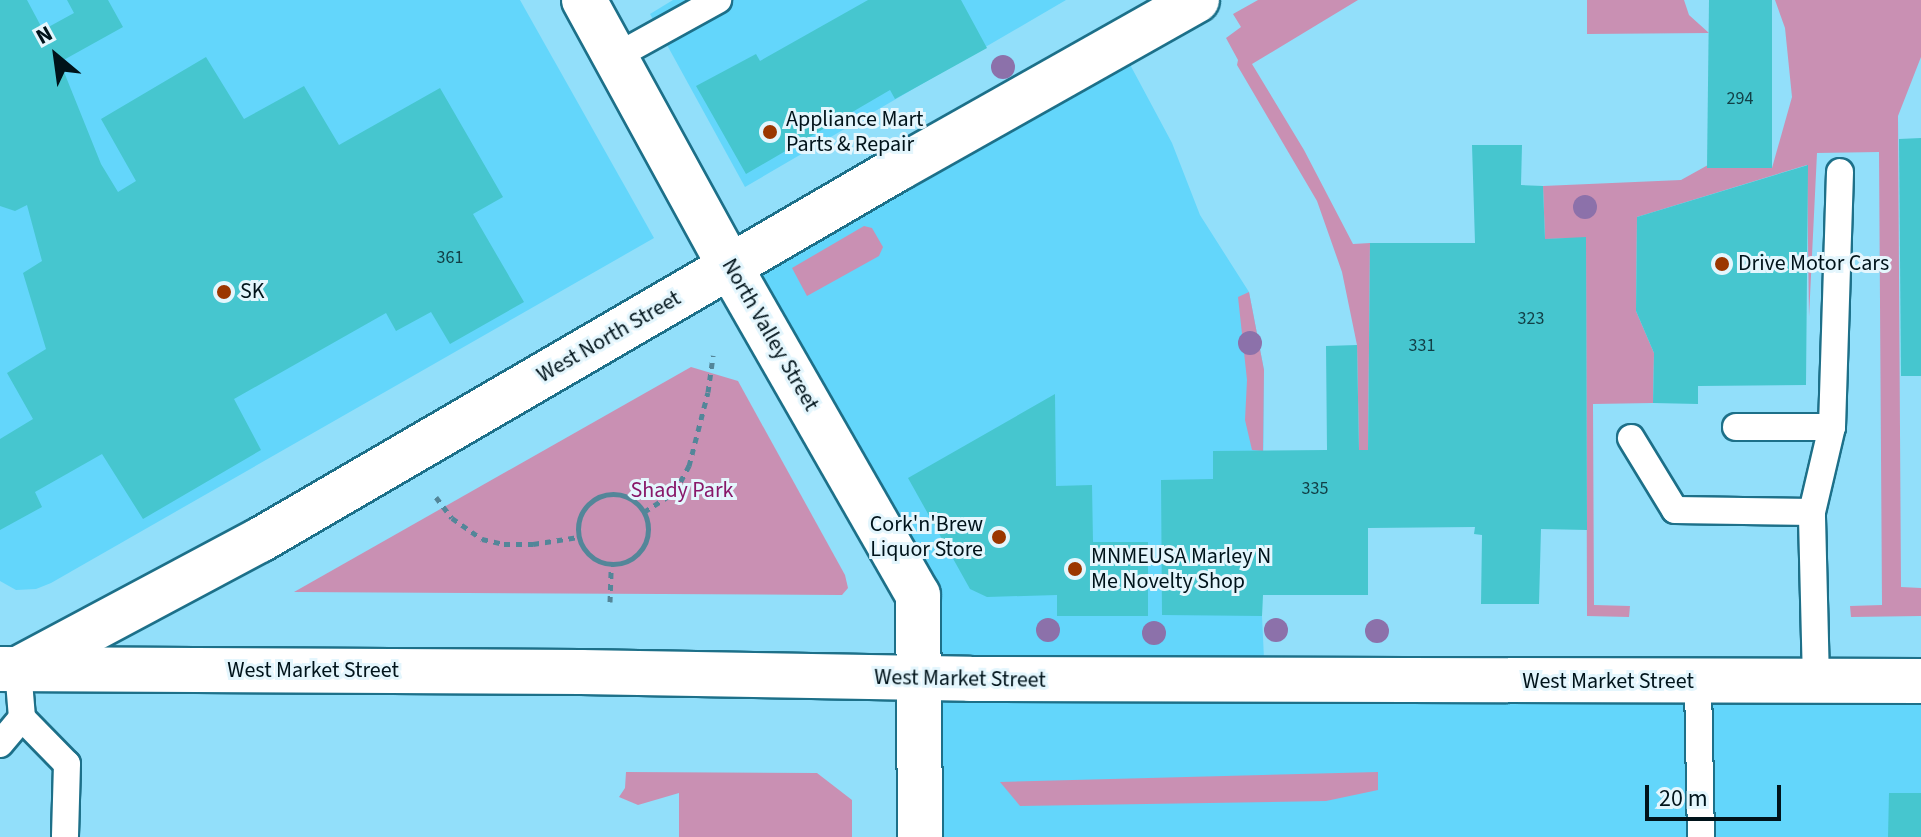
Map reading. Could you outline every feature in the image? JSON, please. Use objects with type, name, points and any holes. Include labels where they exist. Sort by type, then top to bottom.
[{"type":"street","name":"North Valley Street","points":[[584,0],[730,267],[918,595],[920,837]]},
{"type":"street","name":"West North Street","points":[[6,664],[260,540],[1197,0]]},
{"type":"street","name":"West Market Street","points":[[6,664],[921,679],[1698,683],[1921,681]]},
{"type":"lane","points":[[615,57],[718,0]]},
{"type":"lane","points":[[1816,681],[1812,512],[1832,427],[1840,172]]},
{"type":"lane","points":[[1736,427],[1832,427]]},
{"type":"lane","points":[[1631,438],[1675,510],[1812,512]]},
{"type":"lane","points":[[6,664],[22,718],[67,764],[65,837]]},
{"type":"lane","points":[[1698,683],[1701,837]]},
{"type":"lane","points":[[0,744],[22,718]]},
{"type":"path","points":[[644,512],[675,492],[689,466],[708,392],[713,355]]},
{"type":"path","points":[[625,495],[644,512],[649,533],[641,552],[632,559],[611,565],[594,559],[578,537],[582,512],[600,496],[625,495]]},
{"type":"path","points":[[436,497],[452,518],[482,539],[504,544],[533,544],[578,537]]},
{"type":"path","points":[[610,602],[611,565]]},
{"type":"shaded area","points":[[0,0],[520,0],[654,238],[51,583],[36,589],[16,590],[0,581]]},
{"type":"shaded area","points":[[673,0],[1066,0],[745,187],[650,14]]},
{"type":"shaded area","points":[[1119,44],[1172,143],[1200,215],[1249,292],[1264,370],[1262,616],[1265,680],[1921,681],[1921,837],[920,837],[918,595],[730,267]]},
{"type":"green space","points":[[1258,0],[1358,0],[1252,64],[1304,150],[1353,244],[1370,243],[1368,450],[1359,450],[1357,345],[1342,272],[1317,201],[1237,65],[1238,60],[1226,38],[1241,27],[1233,14]]},
{"type":"green space","points":[[1587,0],[1684,0],[1689,15],[1709,33],[1587,34]]},
{"type":"green space","points":[[1775,0],[1921,0],[1921,57],[1898,116],[1901,587],[1921,588],[1921,616],[1851,617],[1850,606],[1882,605],[1879,152],[1817,153],[1809,317],[1807,165],[1637,217],[1636,311],[1654,353],[1653,403],[1593,404],[1594,605],[1630,606],[1629,617],[1587,616],[1586,238],[1545,239],[1543,186],[1681,180],[1708,165],[1708,168],[1772,168],[1792,97],[1785,28]]},
{"type":"green space","points":[[864,226],[872,228],[883,247],[879,256],[807,296],[792,268]]},
{"type":"green space","points":[[1249,292],[1264,370],[1263,451],[1252,450],[1245,420],[1247,380],[1238,297]]},
{"type":"green space","name":"Shady Park","points":[[691,367],[738,381],[845,575],[848,588],[842,595],[294,592]]},
{"type":"green space","points":[[626,772],[817,773],[852,800],[852,837],[679,837],[679,793],[638,805],[619,797],[625,788]]},
{"type":"green space","points":[[1378,772],[1378,790],[1326,801],[1020,806],[1000,782]]},
{"type":"building","name":"SK","points":[[0,0],[27,0],[43,30],[74,13],[67,0],[108,0],[123,27],[60,62],[101,164],[118,192],[136,181],[101,119],[206,57],[244,119],[304,86],[339,145],[440,88],[503,197],[473,214],[524,302],[450,344],[431,312],[396,331],[386,313],[234,399],[261,450],[143,519],[102,454],[35,492],[42,507],[0,530],[0,439],[33,419],[7,373],[46,349],[23,273],[42,261],[27,205],[15,211],[0,206]]},
{"type":"building","name":"Appliance Mart Parts & Repair","points":[[868,0],[961,0],[987,48],[895,99],[890,90],[746,174],[696,86],[756,54],[760,61]]},
{"type":"building","points":[[1709,0],[1772,0],[1772,168],[1707,168]]},
{"type":"building","points":[[1921,138],[1921,376],[1901,376],[1899,139]]},
{"type":"building","points":[[1472,145],[1522,145],[1521,185],[1543,186],[1545,239],[1586,237],[1587,530],[1541,529],[1539,604],[1481,604],[1482,535],[1474,534],[1475,527],[1368,528],[1368,595],[1263,595],[1262,616],[1162,615],[1161,480],[1213,479],[1213,451],[1327,450],[1326,346],[1357,345],[1359,450],[1368,450],[1370,243],[1475,243]]},
{"type":"building","name":"Drive Motor Cars","points":[[1808,165],[1806,385],[1698,386],[1698,404],[1653,403],[1654,353],[1636,311],[1637,217]]},
{"type":"building","name":"Cork'n'Brew Liquor Store","points":[[1055,394],[1056,486],[1092,485],[1093,542],[1148,542],[1148,616],[1057,616],[1057,595],[987,597],[970,589],[908,478]]},
{"type":"building","points":[[1889,793],[1921,793],[1921,837],[1888,837]]},
{"type":"place","name":"Appliance Mart Parts & Repair","points":[[770,132]]},
{"type":"place","name":"Drive Motor Cars","points":[[1722,264]]},
{"type":"place","name":"SK","points":[[224,292]]},
{"type":"place","name":"Cork'n'Brew Liquor Store","points":[[999,537]]},
{"type":"place","name":"MNMEUSA Marley N Me Novelty Shop","points":[[1075,569]]}]
